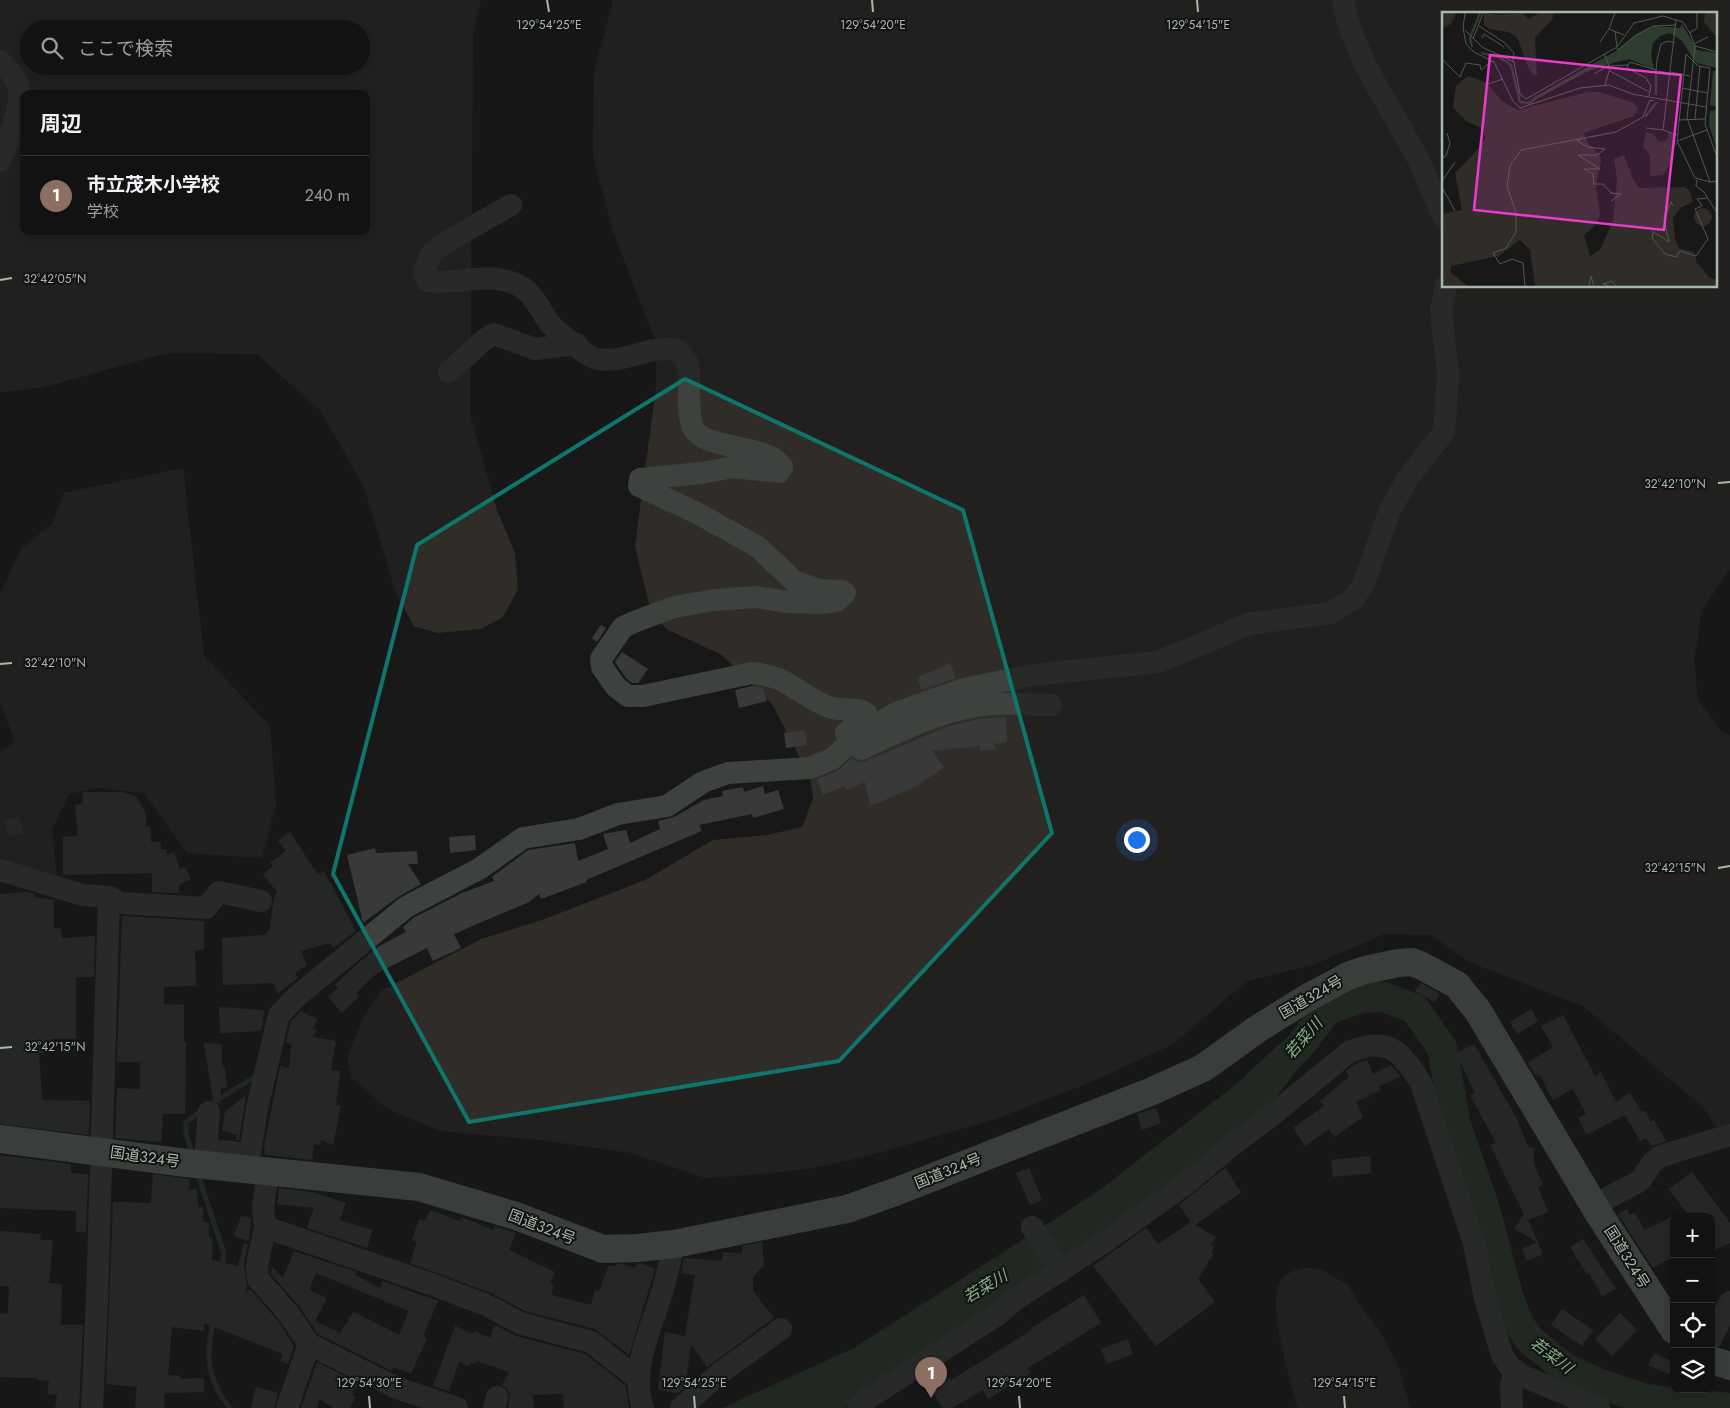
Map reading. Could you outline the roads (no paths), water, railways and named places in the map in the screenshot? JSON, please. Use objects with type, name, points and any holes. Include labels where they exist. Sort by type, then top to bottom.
[{"type":"highway","name":"国道324号","points":[[0,1139],[200,1160],[268,1172],[419,1187],[516,1216],[603,1249],[674,1244],[847,1208],[895,1192],[1150,1092],[1203,1068],[1259,1028],[1348,976],[1385,965],[1412,962],[1435,971],[1457,985],[1478,1011],[1594,1205],[1670,1324]]},
{"type":"highway","points":[[1715,1361],[1730,1366]]},
{"type":"street","points":[[1343,0],[1345,16],[1368,67],[1421,165],[1442,213]]},
{"type":"street","points":[[0,61],[17,83],[18,97],[13,125],[0,161]]},
{"type":"street","points":[[511,205],[446,242],[432,253],[424,271],[428,281],[442,284],[495,278],[517,284],[530,292],[552,326],[592,357],[615,361],[644,353],[677,350],[687,362],[691,419],[695,431],[708,438],[761,454],[779,462],[782,468],[778,472],[770,473],[733,467],[702,473],[640,479],[639,486],[697,513],[758,547],[794,581],[819,590],[842,591],[845,593],[836,601],[823,603],[741,598],[674,607],[623,628],[601,659],[602,667],[616,688],[628,696],[642,696],[752,673],[768,674],[784,680],[831,709],[862,710],[866,713],[865,718],[822,751],[810,768]]},
{"type":"street","points":[[832,759],[855,738],[896,713],[963,689],[1033,675],[1158,662],[1249,624],[1331,613],[1354,598],[1364,583],[1390,510],[1408,478],[1444,432],[1448,375],[1441,309],[1446,288]]},
{"type":"street","points":[[449,372],[484,340],[494,334],[535,349],[576,344]]},
{"type":"street","points":[[209,1112],[200,1160],[250,1154],[257,1108],[279,1015],[296,997],[406,907],[479,869],[523,838],[579,829],[618,814],[667,806],[704,782],[728,773],[810,768],[832,759],[846,756],[909,727],[957,711],[992,704],[1051,705]]},
{"type":"street","points":[[0,870],[83,894],[109,897],[120,904],[206,908],[219,892],[261,901]]},
{"type":"street","points":[[92,1408],[109,897]]},
{"type":"street","points":[[858,1408],[867,1399],[997,1315],[1059,1268],[1188,1182],[1350,1052],[1365,1045],[1380,1045],[1396,1050],[1407,1060],[1420,1083],[1474,1243],[1484,1298],[1502,1355],[1514,1370],[1586,1406]]},
{"type":"street","points":[[1594,1205],[1640,1181],[1652,1163],[1661,1156],[1730,1135]]},
{"type":"street","points":[[268,1172],[263,1206],[265,1227],[257,1266],[258,1279],[288,1313],[309,1344],[397,1388],[457,1408]]},
{"type":"street","points":[[265,1227],[431,1284],[486,1305],[520,1322],[591,1342],[638,1379]]},
{"type":"street","points":[[1032,1227],[1059,1268]]},
{"type":"street","points":[[643,1408],[638,1379],[646,1338],[668,1272],[674,1244]]},
{"type":"street","points":[[1715,1331],[1730,1302]]},
{"type":"street","points":[[681,1408],[720,1373],[781,1329]]},
{"type":"street","points":[[287,1408],[309,1344]]},
{"type":"street","points":[[1512,1408],[1511,1385],[1514,1370]]},
{"type":"water","points":[[1283,1048],[1300,1066],[1267,1109],[1171,1189],[870,1388],[844,1408],[722,1408],[854,1348],[1097,1192]]},
{"type":"waterway","name":"若菜川","points":[[1259,1083],[1299,1047],[1327,1010],[1361,998],[1384,997],[1415,1009],[1442,1048],[1456,1125],[1484,1206],[1508,1295],[1518,1323],[1530,1340],[1565,1368],[1600,1384],[1645,1399],[1730,1408]]},
{"type":"waterway","points":[[216,1101],[256,1076]]},
{"type":"waterway","points":[[192,1154],[186,1133],[186,1122],[201,1111]]},
{"type":"waterway","points":[[197,1172],[224,1253],[222,1269]]},
{"type":"waterway","points":[[214,1320],[209,1344],[210,1366],[217,1388],[230,1408]]},
{"type":"place","name":"市立茂木小学校","points":[[931,1398]]}]
